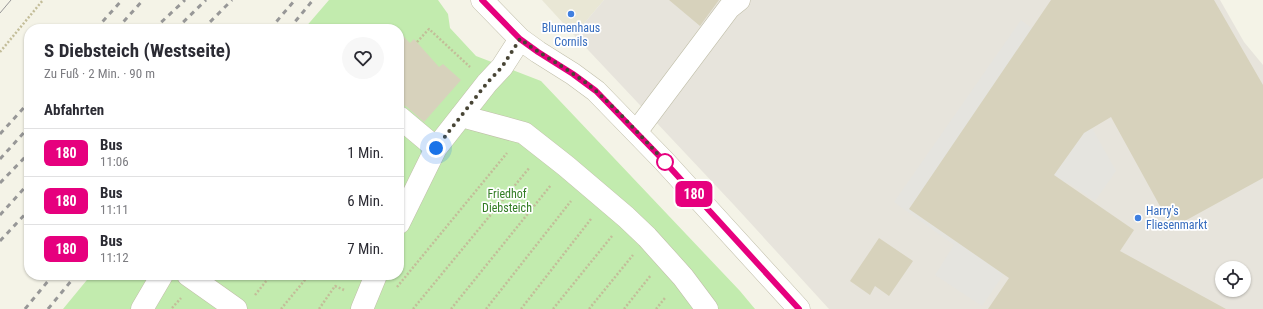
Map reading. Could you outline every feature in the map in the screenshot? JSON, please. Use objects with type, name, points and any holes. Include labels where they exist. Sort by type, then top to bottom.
[{"type":"street","points":[[482,0],[520,39],[596,91],[636,132],[799,309]]},
{"type":"street","points":[[636,132],[729,8],[739,0]]},
{"type":"street","points":[[404,213],[436,148],[487,83],[502,67],[520,39]]},
{"type":"street","points":[[461,116],[524,133],[586,182],[647,238],[666,257],[707,309]]},
{"type":"street","points":[[404,121],[436,148]]},
{"type":"street","points":[[142,309],[159,280]]},
{"type":"street","points":[[198,280],[244,303]]},
{"type":"street","points":[[364,304],[374,280]]},
{"type":"path","points":[[0,52],[43,0]]},
{"type":"path","points":[[417,42],[429,29],[487,83]]},
{"type":"path","points":[[404,280],[524,133]]},
{"type":"path","points":[[413,309],[544,149]]},
{"type":"path","points":[[451,309],[566,166]]},
{"type":"path","points":[[486,309],[586,182]]},
{"type":"path","points":[[521,309],[606,200]]},
{"type":"path","points":[[553,309],[626,218]]},
{"type":"path","points":[[589,309],[647,238]]},
{"type":"path","points":[[624,309],[666,257]]},
{"type":"path","points":[[244,303],[266,280]]},
{"type":"path","points":[[281,309],[305,280]]},
{"type":"path","points":[[319,309],[335,286],[364,304],[399,286],[404,280]]},
{"type":"path","points":[[656,309],[665,298]]},
{"type":"shaded area","points":[[542,0],[604,0],[574,35]]},
{"type":"shaded area","points":[[604,0],[1220,0],[1244,42],[1263,65],[1263,309],[829,309],[734,205],[574,35]]},
{"type":"shaded area","points":[[1021,20],[1034,30],[1116,171],[1095,201],[1067,182],[982,306],[935,275],[954,245],[894,202]]},
{"type":"green space","name":"Friedhof Diebsteich","points":[[329,0],[438,0],[448,14],[450,28],[476,56],[541,81],[740,291],[755,309],[63,309],[87,280],[404,280],[404,24],[308,24]]},
{"type":"building","points":[[669,0],[719,0],[700,26]]},
{"type":"building","points":[[1051,0],[1214,0],[1263,85],[1263,178],[1172,228],[1111,117],[1084,133],[1054,175],[1134,230],[1120,251],[1226,309],[988,309],[1009,278],[909,209]]},
{"type":"building","points":[[404,37],[410,43],[414,39],[439,67],[443,64],[461,80],[424,122],[404,106]]},
{"type":"building","points":[[879,238],[913,261],[889,296],[875,286],[870,295],[850,281]]},
{"type":"tram line","points":[[0,13],[11,0]]},
{"type":"railway","points":[[100,24],[122,0]]},
{"type":"railway","points":[[121,24],[143,0]]},
{"type":"railway","points":[[159,24],[185,0]]},
{"type":"railway","points":[[181,24],[206,0]]},
{"type":"railway","points":[[208,24],[232,0]]},
{"type":"railway","points":[[274,24],[295,0]]},
{"type":"railway","points":[[293,24],[313,0]]},
{"type":"railway","points":[[0,134],[24,108]]},
{"type":"railway","points":[[0,159],[24,133]]},
{"type":"railway","points":[[0,183],[24,158]]},
{"type":"railway","points":[[0,215],[24,189]]},
{"type":"railway","points":[[0,241],[24,215]]},
{"type":"railway","points":[[25,309],[49,280]]},
{"type":"railway","points":[[48,309],[72,280]]},
{"type":"bus line","name":"180","points":[[482,0],[520,39],[596,91],[664,161],[799,309]]},
{"type":"place","name":"Blumenhaus Cornils","points":[[571,14]]},
{"type":"place","name":"Harry's Fliesenmarkt","points":[[1138,218]]},
{"type":"route","points":[[436,148],[487,83],[502,67],[520,39],[596,91],[665,162]]}]
